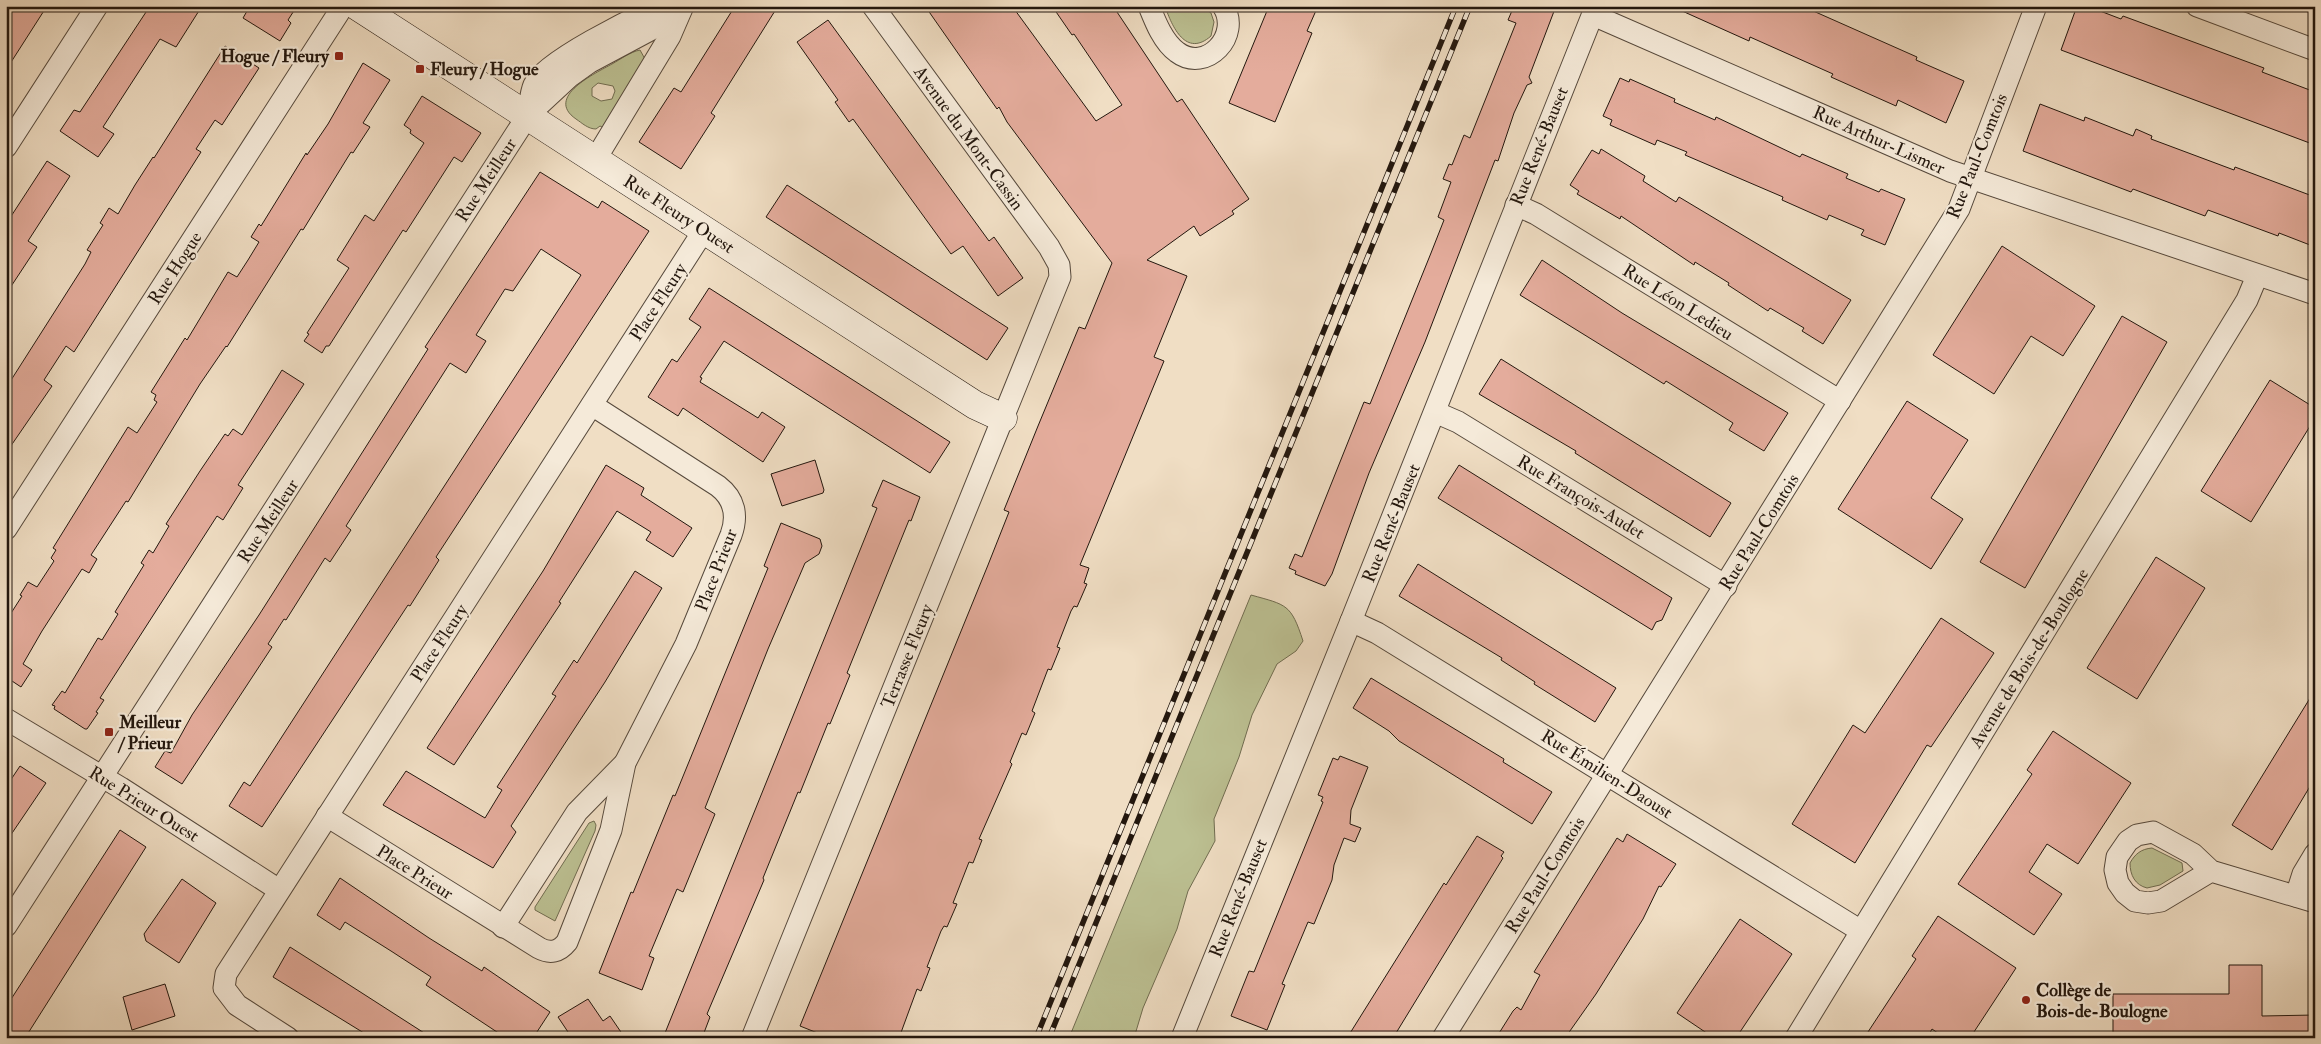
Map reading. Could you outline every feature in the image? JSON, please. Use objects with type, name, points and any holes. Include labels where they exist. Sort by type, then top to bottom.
[{"type":"street","points":[[6,147],[97,6]]},
{"type":"street","name":"Rue Hogue","points":[[6,529],[343,6]]},
{"type":"street","name":"Rue Fleury Ouest","points":[[357,6],[975,405],[1003,418]]},
{"type":"street","name":"Rue Meilleur","points":[[528,115],[534,84],[554,65],[574,51],[660,6]]},
{"type":"street","name":"Rue Meilleur","points":[[6,926],[528,115],[569,77],[590,62],[650,30],[675,6]]},
{"type":"street","points":[[595,160],[670,36],[683,6]]},
{"type":"street","name":"Avenue du Mont-Cassin","points":[[873,6],[1049,247],[1057,261],[1060,273]]},
{"type":"street","points":[[1149,6],[1172,48],[1184,56],[1194,58],[1204,57],[1214,52],[1225,39],[1230,24],[1223,6]]},
{"type":"street","name":"Rue Paul-Comtois","points":[[1443,1038],[1959,209],[2036,6]]},
{"type":"street","points":[[2197,6],[2315,50]]},
{"type":"street","name":"Rue Arthur-Lismer","points":[[1594,11],[1971,178],[2315,294]]},
{"type":"street","name":"Rue René-Bauset","points":[[1182,1038],[1435,412],[1594,11]]},
{"type":"street","name":"Rue Léon Ledieu","points":[[1516,205],[1544,219],[1840,401]]},
{"type":"street","name":"Place Fleury","points":[[288,1038],[237,1005],[224,988],[226,974],[704,230]]},
{"type":"street","name":"Terrasse Fleury","points":[[752,1038],[1057,287],[1060,273]]},
{"type":"street","name":"Avenue de Bois-de-Boulogne","points":[[1796,1038],[2247,300],[2257,276]]},
{"type":"street","name":"Place Prieur","points":[[503,927],[577,812],[624,763],[686,644],[733,530],[735,512],[731,500],[718,486],[592,404]]},
{"type":"street","name":"Rue François-Audet","points":[[1435,412],[1458,422],[1726,586]]},
{"type":"street","name":"Rue Émilien-Daoust","points":[[1351,621],[1377,632],[1861,931]]},
{"type":"street","name":"Rue Prieur Ouest","points":[[6,719],[102,777],[279,890]]},
{"type":"street","name":"Place Prieur","points":[[327,816],[503,927],[547,952],[561,949],[567,942],[612,830],[624,763]]},
{"type":"street","points":[[2211,871],[2305,899],[2303,874],[2315,854]]},
{"type":"green space","points":[[1165,6],[1201,6],[1211,13],[1214,22],[1211,36],[1202,42],[1194,44],[1187,42],[1176,31]]},
{"type":"green space","points":[[640,50],[645,59],[604,128],[600,126],[596,129],[588,127],[568,111],[566,102],[569,94],[576,87],[595,73]],"holes":[[[598,83],[613,86],[615,91],[612,99],[601,101],[592,96],[592,88]]]},
{"type":"green space","points":[[1251,595],[1273,601],[1286,608],[1295,620],[1303,641],[1296,651],[1277,664],[1252,715],[1239,757],[1214,819],[1215,841],[1188,891],[1177,929],[1143,1008],[1134,1038],[1069,1038]]},
{"type":"green space","points":[[594,821],[596,825],[595,831],[555,921],[535,910],[535,907],[589,823]]},
{"type":"green space","points":[[2152,848],[2182,863],[2183,871],[2160,885],[2147,888],[2136,882],[2131,872],[2130,863],[2139,852]]},
{"type":"building","points":[[6,6],[47,6],[6,70]]},
{"type":"building","points":[[150,6],[202,6],[176,47],[160,39],[103,127],[114,134],[98,157],[60,131],[74,110],[80,112]]},
{"type":"building","points":[[250,6],[297,6],[288,20],[291,23],[280,41],[243,18]]},
{"type":"building","points":[[735,6],[778,6],[711,113],[715,116],[681,169],[639,142],[674,88],[681,92]]},
{"type":"building","points":[[925,6],[1012,6],[1096,121],[1122,105],[1074,34],[1072,35],[1052,6],[1113,6],[1177,102],[1182,99],[1249,199],[1232,211],[1234,214],[1200,236],[1194,226],[1147,260],[1187,276],[1154,357],[1164,361],[1080,565],[1089,568],[1084,583],[1087,584],[1077,607],[1074,606],[1071,611],[1057,647],[1060,648],[1051,670],[1048,669],[1032,711],[1035,713],[1026,735],[1022,733],[1010,762],[1012,764],[979,839],[982,840],[973,863],[969,862],[953,903],[957,904],[947,927],[944,926],[941,931],[927,967],[930,968],[921,991],[917,989],[899,1038],[830,1038],[800,1026],[988,565],[1009,512],[1004,510],[1038,426],[1079,327],[1085,329],[1112,263],[1007,122],[999,107],[997,109]]},
{"type":"building","points":[[1269,6],[1318,6],[1307,31],[1312,33],[1275,122],[1229,103]]},
{"type":"building","points":[[1514,6],[1556,6],[1529,77],[1532,83],[1527,85],[1514,113],[1498,161],[1495,160],[1425,342],[1369,473],[1332,574],[1325,586],[1295,574],[1296,571],[1289,568],[1295,554],[1302,557],[1364,402],[1370,404],[1431,253],[1444,220],[1438,217],[1451,182],[1443,179],[1449,164],[1452,165],[1464,135],[1470,138],[1516,23],[1508,20]]},
{"type":"building","points":[[1671,6],[1802,6],[1917,57],[1916,60],[1964,81],[1946,123],[1898,100],[1896,106],[1831,77],[1833,74],[1750,37],[1749,41]]},
{"type":"building","points":[[2077,6],[2087,6],[2121,19],[2123,16],[2264,68],[2262,72],[2315,92],[2315,145],[2061,50]]},
{"type":"building","points":[[828,20],[989,241],[994,237],[1023,278],[998,296],[963,246],[951,254],[853,119],[849,122],[835,102],[838,100],[797,42]]},
{"type":"building","points":[[225,46],[259,68],[222,125],[215,120],[196,149],[201,152],[74,352],[66,346],[44,380],[52,386],[6,453],[6,388],[85,264],[91,252],[87,250],[103,225],[100,223],[109,208],[118,214]]},
{"type":"building","points":[[363,63],[390,80],[363,123],[370,127],[353,153],[351,152],[227,347],[200,384],[128,502],[126,501],[91,555],[97,559],[89,573],[82,569],[42,631],[23,664],[32,670],[21,687],[12,681],[6,689],[6,621],[22,596],[20,595],[28,582],[37,587],[54,561],[51,558],[56,550],[53,548],[128,427],[137,433],[157,402],[154,400],[156,395],[151,392],[185,338],[187,340],[228,272],[237,277],[248,260],[259,242],[251,237],[259,224],[261,226],[306,153],[307,155],[328,124]]},
{"type":"building","points":[[1620,78],[1629,82],[1630,79],[1675,99],[1674,102],[1715,120],[1716,117],[1800,157],[1802,154],[1848,174],[1846,178],[1879,192],[1881,189],[1905,199],[1885,245],[1861,235],[1864,230],[1829,215],[1827,220],[1782,200],[1783,197],[1685,155],[1687,152],[1657,140],[1655,145],[1610,125],[1612,120],[1603,116]]},
{"type":"building","points":[[422,96],[481,133],[462,162],[454,157],[406,232],[403,230],[329,346],[326,346],[322,353],[304,341],[309,334],[307,333],[349,268],[337,260],[365,215],[374,221],[424,143],[410,133],[411,130],[404,125]]},
{"type":"building","points":[[2040,104],[2084,121],[2085,117],[2133,136],[2136,129],[2152,136],[2151,139],[2234,170],[2235,167],[2315,197],[2315,234],[2310,245],[2279,233],[2278,236],[2208,210],[2205,216],[2133,189],[2131,192],[2023,151]]},
{"type":"building","points":[[1601,149],[1645,176],[1643,181],[1676,202],[1679,197],[1851,300],[1823,344],[1802,331],[1804,328],[1770,308],[1768,311],[1728,285],[1729,283],[1695,262],[1694,265],[1621,216],[1620,219],[1577,194],[1579,191],[1570,185],[1592,150],[1599,154]]},
{"type":"building","points":[[47,161],[70,176],[28,241],[37,247],[6,294],[6,224]]},
{"type":"building","points":[[540,172],[598,208],[602,201],[649,231],[436,557],[439,560],[410,606],[408,605],[262,827],[229,806],[244,782],[250,786],[581,275],[541,249],[513,291],[505,289],[476,335],[486,341],[466,373],[450,363],[346,526],[351,530],[330,562],[325,558],[286,620],[284,619],[268,644],[272,647],[182,784],[155,767],[165,751],[171,753],[192,715],[259,615],[428,349],[425,347]]},
{"type":"building","points":[[787,185],[1008,328],[987,360],[766,217]]},
{"type":"building","points":[[2002,246],[2095,306],[2063,356],[2031,336],[1994,394],[1933,355]]},
{"type":"building","points":[[1542,260],[1622,313],[1788,413],[1764,451],[1729,430],[1733,423],[1666,381],[1664,384],[1520,295]]},
{"type":"building","points":[[709,288],[950,442],[930,473],[724,341],[700,377],[702,378],[700,382],[758,418],[762,412],[785,427],[763,462],[683,408],[678,416],[648,397],[672,359],[677,362],[701,327],[689,319]]},
{"type":"building","points":[[2122,316],[2167,342],[2025,588],[1980,562]]},
{"type":"building","points":[[1501,359],[1731,503],[1710,537],[1575,453],[1576,451],[1479,394]]},
{"type":"building","points":[[282,370],[304,384],[238,485],[243,488],[223,520],[217,516],[100,698],[104,700],[96,712],[98,713],[87,729],[85,729],[54,709],[55,706],[52,705],[62,691],[65,693],[98,638],[102,640],[118,614],[115,612],[144,565],[141,563],[149,550],[153,553],[169,526],[166,524],[225,434],[228,436],[233,429],[242,435]]},
{"type":"building","points":[[2270,380],[2315,408],[2315,418],[2251,522],[2201,491]]},
{"type":"building","points":[[1907,401],[1968,440],[1931,498],[1963,519],[1931,569],[1838,509]]},
{"type":"building","points":[[815,460],[824,490],[823,493],[782,506],[771,474]]},
{"type":"building","points":[[606,465],[644,488],[641,495],[692,528],[673,557],[646,540],[651,532],[617,511],[559,602],[561,603],[454,765],[427,748],[543,571]]},
{"type":"building","points":[[1459,465],[1672,598],[1662,620],[1656,622],[1652,630],[1438,498]]},
{"type":"building","points":[[883,480],[920,497],[911,521],[909,520],[847,673],[850,675],[830,724],[828,723],[800,793],[798,792],[763,878],[764,880],[707,1014],[710,1017],[702,1038],[663,1038],[877,508],[872,506]]},
{"type":"building","points":[[781,523],[820,539],[822,546],[819,554],[805,563],[768,649],[705,808],[715,814],[683,892],[677,889],[649,956],[654,958],[642,990],[599,973],[631,892],[633,893],[673,795],[675,796],[768,568],[764,566]]},
{"type":"building","points":[[2156,557],[2205,588],[2137,699],[2087,668]]},
{"type":"building","points":[[1418,564],[1616,688],[1595,722],[1534,684],[1535,682],[1501,660],[1502,658],[1399,596]]},
{"type":"building","points":[[635,571],[662,588],[605,682],[511,826],[516,832],[493,868],[383,805],[406,771],[485,818],[502,790],[497,787],[556,696],[552,694],[574,660],[577,663]]},
{"type":"building","points":[[1941,618],[1994,653],[1931,747],[1927,745],[1855,863],[1792,824],[1853,725],[1865,733]]},
{"type":"building","points":[[1371,678],[1504,759],[1503,762],[1552,792],[1532,824],[1399,741],[1389,731],[1353,708]]},
{"type":"building","points":[[2315,690],[2315,778],[2272,850],[2232,825]]},
{"type":"building","points":[[2053,731],[2131,783],[2078,864],[2047,844],[2029,872],[2062,894],[2034,935],[1958,884],[2032,774],[2027,770]]},
{"type":"building","points":[[1340,756],[1368,767],[1351,810],[1350,824],[1361,828],[1355,842],[1344,838],[1334,865],[1332,880],[1314,924],[1308,922],[1282,984],[1285,985],[1267,1030],[1231,1016],[1249,971],[1254,972],[1323,802],[1321,801],[1323,797],[1318,795],[1333,758],[1338,760]]},
{"type":"building","points":[[20,766],[46,783],[6,842],[6,787]]},
{"type":"building","points":[[120,830],[146,847],[25,1038],[6,1038],[6,1007]]},
{"type":"building","points":[[1627,834],[1676,864],[1661,887],[1659,886],[1643,919],[1596,994],[1565,1038],[1496,1038],[1513,1011],[1517,1007],[1521,1010],[1540,975],[1534,972],[1617,838],[1623,842]]},
{"type":"building","points":[[1477,836],[1504,852],[1501,856],[1503,858],[1393,1038],[1347,1038],[1444,883],[1446,885]]},
{"type":"building","points":[[340,878],[429,938],[482,971],[484,967],[550,1012],[533,1038],[506,1038],[426,985],[431,977],[345,922],[340,930],[317,915]]},
{"type":"building","points":[[182,879],[216,903],[179,963],[146,941],[144,934]]},
{"type":"building","points":[[1938,916],[2016,968],[1970,1038],[1945,1038],[1932,1029],[1927,1038],[1864,1038],[1916,959],[1912,956]]},
{"type":"building","points":[[1740,919],[1792,954],[1736,1038],[1714,1038],[1677,1013]]},
{"type":"building","points":[[290,947],[432,1038],[372,1038],[273,977]]},
{"type":"building","points":[[2229,965],[2262,965],[2262,1016],[2315,1015],[2315,1038],[2113,1036],[2113,994],[2229,994]]},
{"type":"building","points":[[165,984],[175,1016],[132,1030],[123,997]]},
{"type":"building","points":[[588,999],[603,1021],[610,1016],[625,1038],[572,1038],[558,1017]]},
{"type":"railway","points":[[1036,1038],[1456,6]]},
{"type":"railway","points":[[1049,1038],[1470,6]]},
{"type":"place","name":"Hogue / Fleury","points":[[339,56]]},
{"type":"place","name":"Fleury / Hogue","points":[[420,69]]},
{"type":"place","name":"Meilleur / Prieur","points":[[109,732]]},
{"type":"place","name":"Collège de Bois-de-Boulogne","points":[[2026,1000]]}]
